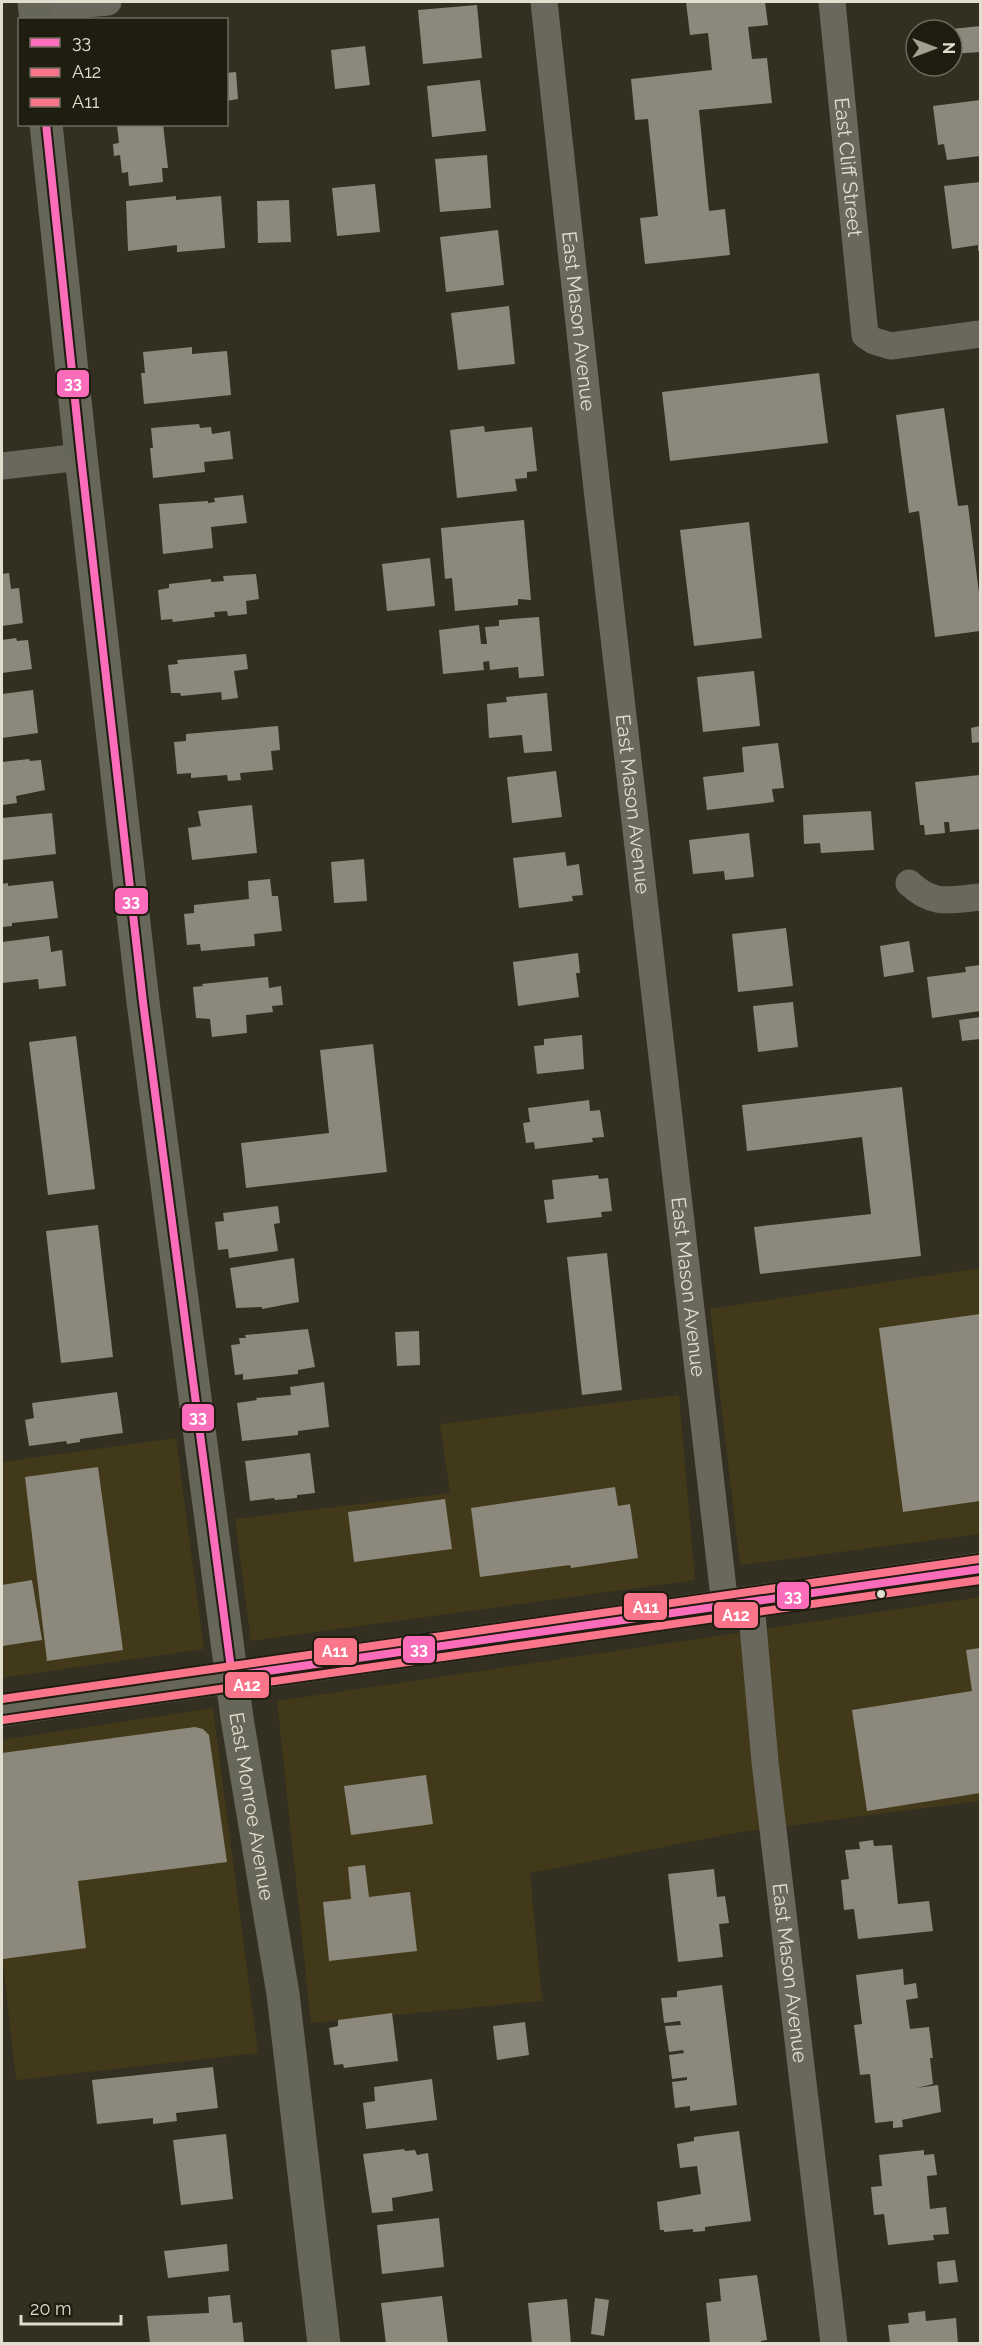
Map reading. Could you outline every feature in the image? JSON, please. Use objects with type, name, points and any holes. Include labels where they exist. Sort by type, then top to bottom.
[{"type":"street","points":[[34,10],[108,2]]},
{"type":"street","name":"East Mason Avenue","points":[[544,2],[598,498],[738,1604],[765,1762],[834,2343]]},
{"type":"street","name":"East Cliff Street","points":[[832,2],[866,334],[874,341],[891,346],[981,334]]},
{"type":"street","name":"East Monroe Avenue","points":[[46,126],[143,1002],[232,1676],[283,1994],[324,2343]]},
{"type":"street","points":[[2,466],[81,457]]},
{"type":"street","points":[[909,883],[918,891],[936,900],[981,897]]},
{"type":"street","points":[[2,1710],[981,1569]]},
{"type":"shaded area","points":[[980,1268],[980,1534],[740,1565],[710,1309]]},
{"type":"shaded area","points":[[679,1395],[695,1580],[251,1641],[235,1519],[450,1493],[440,1424]]},
{"type":"shaded area","points":[[176,1438],[204,1649],[2,1678],[2,1462]]},
{"type":"shaded area","points":[[980,1597],[980,1801],[741,1832],[530,1873],[542,2001],[311,2023],[277,1701]]},
{"type":"shaded area","points":[[213,1708],[258,2053],[16,2080],[2,1955],[2,1740]]},
{"type":"building","points":[[686,2],[765,2],[768,25],[748,27],[752,59],[767,58],[772,103],[699,110],[709,211],[725,209],[730,255],[645,264],[640,218],[658,216],[648,119],[635,120],[631,79],[712,70],[708,33],[690,35]]},
{"type":"building","points":[[477,5],[482,58],[423,64],[418,10]]},
{"type":"building","points":[[980,26],[980,52],[964,53],[964,28]]},
{"type":"building","points":[[365,46],[370,85],[335,89],[331,50]]},
{"type":"building","points":[[236,72],[238,99],[228,101],[228,73]]},
{"type":"building","points":[[480,80],[486,131],[432,137],[427,86]]},
{"type":"building","points":[[980,100],[980,156],[947,160],[944,144],[938,145],[933,106]]},
{"type":"building","points":[[117,126],[163,126],[168,168],[162,168],[163,182],[129,186],[128,172],[122,173],[120,155],[114,156],[113,144],[119,143]]},
{"type":"building","points":[[487,155],[491,208],[440,212],[435,159]]},
{"type":"building","points":[[980,182],[980,251],[978,251],[978,245],[952,249],[944,186]]},
{"type":"building","points":[[375,184],[380,232],[337,236],[332,188]]},
{"type":"building","points":[[176,196],[176,200],[221,196],[225,248],[177,252],[177,245],[128,251],[126,201]]},
{"type":"building","points":[[289,200],[291,242],[258,243],[257,201]]},
{"type":"building","points":[[498,230],[504,285],[446,292],[440,237]]},
{"type":"building","points":[[509,306],[515,364],[458,370],[451,313]]},
{"type":"building","points":[[192,347],[192,354],[227,351],[231,395],[144,404],[141,373],[145,373],[143,352]]},
{"type":"building","points":[[819,373],[828,443],[670,461],[662,392]]},
{"type":"building","points":[[944,408],[958,506],[968,505],[980,601],[980,631],[935,637],[919,511],[909,513],[896,415]]},
{"type":"building","points":[[199,424],[200,428],[211,427],[212,434],[230,431],[233,459],[204,462],[205,472],[153,478],[151,428]]},
{"type":"building","points":[[484,426],[485,432],[532,427],[537,471],[527,472],[527,478],[515,479],[517,491],[457,498],[450,430]]},
{"type":"building","points":[[243,495],[247,523],[211,527],[213,548],[163,554],[159,504],[208,501],[208,503],[215,502],[214,498]]},
{"type":"building","points":[[524,520],[531,600],[518,599],[518,605],[455,611],[452,578],[445,579],[441,528]]},
{"type":"building","points":[[749,522],[762,638],[694,646],[680,530]]},
{"type":"building","points":[[430,558],[435,606],[387,611],[382,564]]},
{"type":"building","points":[[9,573],[11,589],[19,588],[23,623],[2,626],[2,574]]},
{"type":"building","points":[[256,574],[259,599],[246,601],[247,614],[228,616],[227,611],[214,612],[215,617],[173,622],[172,619],[161,620],[158,590],[169,588],[169,584],[211,579],[211,582],[224,581],[223,576]]},
{"type":"building","points":[[539,617],[544,676],[519,678],[518,667],[490,670],[489,661],[483,662],[484,670],[443,674],[439,630],[479,625],[481,644],[487,644],[485,627],[499,626],[499,620]]},
{"type":"building","points":[[16,638],[17,641],[28,640],[32,669],[2,673],[2,640]]},
{"type":"building","points":[[246,654],[248,669],[234,671],[238,698],[222,700],[221,692],[181,696],[180,693],[171,693],[168,665],[178,664],[177,660]]},
{"type":"building","points":[[754,671],[760,726],[703,732],[697,677]]},
{"type":"building","points":[[33,690],[38,733],[2,738],[2,694]]},
{"type":"building","points":[[547,693],[552,751],[524,753],[522,735],[489,738],[487,704],[507,702],[506,697]]},
{"type":"building","points":[[278,726],[280,750],[271,751],[273,770],[240,773],[241,780],[228,781],[227,775],[191,778],[191,773],[177,774],[174,742],[186,741],[186,734]]},
{"type":"building","points":[[980,726],[980,742],[972,743],[971,728]]},
{"type":"building","points":[[778,743],[784,788],[772,789],[774,802],[707,810],[703,777],[744,772],[742,747]]},
{"type":"building","points":[[29,759],[30,761],[41,760],[45,790],[16,796],[17,803],[2,805],[2,762]]},
{"type":"building","points":[[556,771],[562,817],[512,823],[507,777]]},
{"type":"building","points":[[980,775],[980,829],[950,832],[949,822],[944,822],[945,833],[925,835],[924,825],[920,825],[915,782]]},
{"type":"building","points":[[252,805],[257,853],[192,860],[188,828],[201,826],[198,811]]},
{"type":"building","points":[[871,811],[874,850],[821,853],[820,843],[804,844],[803,815]]},
{"type":"building","points":[[52,813],[56,854],[2,860],[2,818]]},
{"type":"building","points":[[749,833],[754,877],[725,880],[724,871],[693,874],[689,840]]},
{"type":"building","points":[[565,852],[567,866],[579,864],[583,895],[572,896],[573,901],[519,908],[513,858]]},
{"type":"building","points":[[364,859],[367,901],[334,903],[331,862]]},
{"type":"building","points":[[270,879],[272,896],[278,896],[282,931],[254,934],[255,946],[201,951],[200,944],[187,945],[184,914],[194,913],[194,905],[249,899],[248,881]]},
{"type":"building","points":[[53,881],[58,918],[12,923],[12,926],[2,927],[2,884],[8,883],[8,886]]},
{"type":"building","points":[[786,928],[793,986],[738,992],[732,934]]},
{"type":"building","points":[[49,936],[51,952],[62,950],[66,986],[39,989],[38,979],[2,983],[2,942]]},
{"type":"building","points":[[909,941],[914,972],[884,977],[880,946]]},
{"type":"building","points":[[578,953],[580,973],[576,973],[579,997],[518,1006],[513,962]]},
{"type":"building","points":[[980,965],[980,1011],[932,1018],[927,977],[966,972],[965,967]]},
{"type":"building","points":[[268,977],[269,988],[281,986],[283,1005],[272,1006],[273,1012],[246,1015],[247,1033],[212,1037],[210,1019],[196,1018],[193,987]]},
{"type":"building","points":[[793,1002],[798,1047],[758,1052],[753,1006]]},
{"type":"building","points":[[980,1017],[980,1039],[962,1041],[959,1020]]},
{"type":"building","points":[[582,1035],[584,1069],[537,1074],[534,1046],[544,1045],[544,1039]]},
{"type":"building","points":[[76,1036],[95,1189],[48,1195],[29,1042]]},
{"type":"building","points":[[373,1044],[387,1172],[246,1188],[241,1143],[329,1133],[320,1050]]},
{"type":"building","points":[[902,1087],[921,1256],[760,1274],[754,1227],[871,1214],[862,1137],[747,1151],[742,1105]]},
{"type":"building","points":[[589,1100],[590,1111],[600,1110],[604,1137],[592,1138],[593,1142],[535,1149],[534,1142],[526,1143],[523,1123],[530,1122],[528,1108]]},
{"type":"building","points":[[598,1175],[599,1179],[608,1178],[612,1211],[601,1212],[602,1217],[547,1223],[544,1200],[554,1199],[552,1180]]},
{"type":"building","points":[[278,1206],[280,1223],[274,1224],[278,1251],[229,1258],[228,1249],[218,1250],[215,1222],[224,1221],[223,1213]]},
{"type":"building","points":[[98,1225],[113,1357],[61,1363],[46,1231]]},
{"type":"building","points":[[607,1253],[622,1390],[582,1395],[567,1257]]},
{"type":"building","points":[[294,1258],[299,1302],[262,1309],[262,1307],[236,1308],[230,1268]]},
{"type":"building","points":[[980,1314],[980,1501],[903,1512],[879,1328]]},
{"type":"building","points":[[308,1329],[315,1367],[298,1370],[298,1374],[243,1380],[243,1374],[235,1375],[231,1345],[240,1344],[239,1338],[246,1338],[245,1335]]},
{"type":"building","points":[[419,1331],[420,1365],[397,1366],[395,1332]]},
{"type":"building","points":[[324,1382],[329,1427],[298,1431],[298,1435],[242,1441],[237,1403],[257,1400],[256,1398],[291,1395],[290,1387]]},
{"type":"building","points":[[117,1392],[123,1433],[80,1439],[80,1442],[67,1444],[66,1441],[29,1446],[25,1420],[34,1418],[32,1403]]},
{"type":"building","points":[[310,1453],[315,1493],[297,1495],[297,1498],[250,1501],[245,1461]]},
{"type":"building","points":[[98,1467],[123,1650],[47,1661],[25,1477]]},
{"type":"building","points":[[615,1487],[618,1506],[630,1504],[638,1558],[571,1568],[570,1565],[480,1577],[471,1508]]},
{"type":"building","points":[[445,1499],[452,1549],[354,1562],[348,1512]]},
{"type":"building","points":[[32,1580],[42,1640],[2,1646],[2,1585]]},
{"type":"building","points":[[980,1648],[980,1793],[867,1811],[852,1710],[972,1691],[966,1650]]},
{"type":"building","points":[[195,1727],[203,1729],[209,1735],[227,1862],[78,1881],[86,1948],[3,1959],[2,1753]]},
{"type":"building","points":[[426,1775],[433,1824],[351,1835],[344,1786]]},
{"type":"building","points":[[873,1840],[874,1846],[892,1845],[898,1904],[929,1901],[933,1931],[858,1939],[854,1909],[844,1910],[841,1880],[849,1879],[845,1850],[860,1849],[859,1842]]},
{"type":"building","points":[[365,1865],[369,1897],[410,1892],[417,1951],[329,1961],[323,1902],[351,1899],[348,1867]]},
{"type":"building","points":[[714,1869],[717,1897],[725,1896],[729,1923],[719,1924],[723,1957],[678,1962],[668,1874]]},
{"type":"building","points":[[903,1969],[904,1985],[916,1983],[918,1998],[906,2000],[910,2029],[929,2027],[933,2058],[930,2058],[933,2084],[917,2088],[938,2085],[941,2112],[902,2120],[903,2127],[893,2128],[893,2121],[875,2123],[870,2074],[860,2075],[854,2025],[862,2024],[856,1975]]},
{"type":"building","points":[[722,1985],[737,2105],[690,2111],[690,2106],[675,2108],[672,2082],[687,2080],[687,2077],[672,2079],[669,2055],[684,2053],[683,2050],[669,2052],[665,2026],[681,2025],[680,2021],[664,2023],[661,1998],[677,1997],[677,1991]]},
{"type":"building","points":[[392,2013],[398,2061],[344,2068],[343,2064],[334,2065],[329,2028],[338,2026],[338,2020]]},
{"type":"building","points":[[525,2022],[529,2055],[497,2060],[493,2026]]},
{"type":"building","points":[[213,2067],[218,2108],[176,2113],[177,2121],[153,2124],[153,2118],[97,2124],[92,2080]]},
{"type":"building","points":[[432,2079],[437,2120],[366,2129],[363,2103],[375,2101],[374,2087]]},
{"type":"building","points":[[739,2131],[751,2221],[705,2227],[705,2231],[693,2232],[693,2229],[664,2232],[660,2230],[657,2202],[701,2194],[697,2166],[680,2168],[677,2144],[694,2141],[694,2137]]},
{"type":"building","points":[[226,2134],[233,2199],[181,2205],[173,2140]]},
{"type":"building","points":[[404,2149],[405,2151],[415,2150],[417,2155],[428,2153],[433,2191],[392,2198],[393,2211],[372,2213],[363,2154]]},
{"type":"building","points":[[924,2150],[924,2155],[934,2154],[937,2175],[927,2176],[930,2209],[946,2207],[949,2234],[933,2235],[934,2240],[888,2245],[884,2214],[874,2215],[871,2187],[882,2186],[879,2155]]},
{"type":"building","points":[[439,2218],[444,2267],[382,2274],[377,2225]]},
{"type":"building","points":[[227,2244],[229,2271],[168,2278],[164,2251]]},
{"type":"building","points":[[955,2260],[958,2282],[939,2284],[937,2262]]},
{"type":"building","points":[[757,2275],[767,2340],[761,2341],[761,2344],[710,2344],[706,2303],[721,2301],[719,2279]]},
{"type":"building","points":[[230,2295],[233,2323],[242,2322],[244,2344],[150,2344],[147,2316],[209,2313],[208,2297]]},
{"type":"building","points":[[442,2296],[448,2344],[386,2344],[381,2303]]},
{"type":"building","points":[[595,2298],[609,2300],[604,2336],[591,2334]]},
{"type":"building","points":[[567,2299],[571,2344],[532,2344],[528,2303]]},
{"type":"building","points":[[925,2311],[926,2321],[956,2318],[958,2344],[890,2344],[888,2325],[909,2323],[908,2313]]},
{"type":"transit line","name":"33","points":[[46,126],[143,1002],[232,1676]]},
{"type":"transit line","name":"A11","points":[[2,1699],[979,1559]]},
{"type":"transit line","name":"33","points":[[232,1676],[980,1569]]},
{"type":"transit line","name":"A12","points":[[3,1720],[980,1580]]}]
